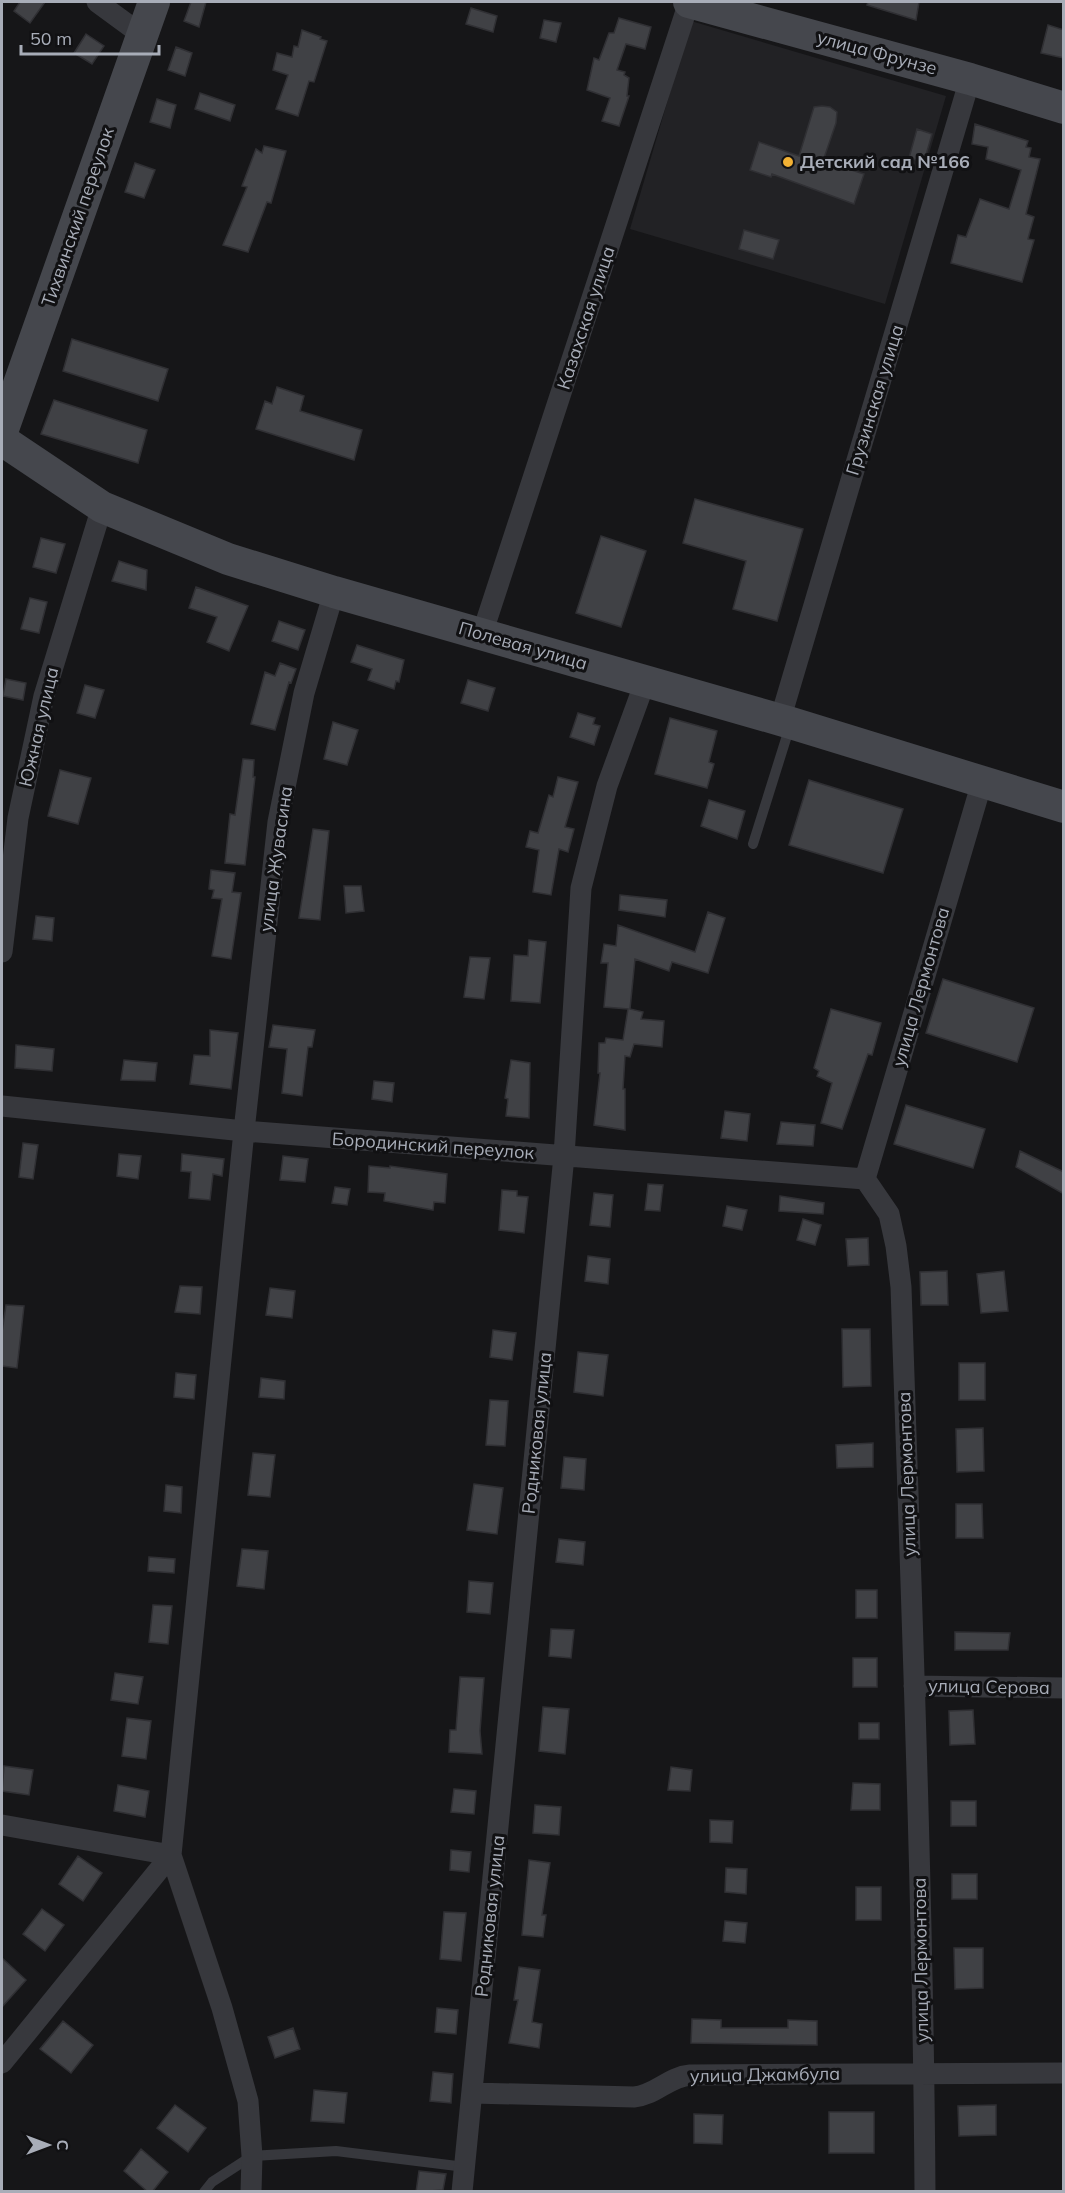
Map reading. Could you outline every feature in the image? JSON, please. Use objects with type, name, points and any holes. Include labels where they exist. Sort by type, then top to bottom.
[{"type":"street","points":[[97,2],[142,34]]},
{"type":"street","name":"Тихвинский переулок","points":[[2,432],[154,2]]},
{"type":"street","name":"улица Фрунзе","points":[[689,2],[970,79],[1064,108]]},
{"type":"street","name":"Казахская улица","points":[[482,634],[689,2]]},
{"type":"street","name":"Грузинская улица","points":[[786,722],[970,79]]},
{"type":"street","name":"Полевая улица","points":[[2,440],[102,507],[228,559],[334,592],[786,722],[1064,807]]},
{"type":"street","name":"Южная улица","points":[[2,952],[18,818],[44,696],[102,507]]},
{"type":"street","name":"улица Жувасина","points":[[171,1855],[244,1131],[278,822],[304,693],[334,592]]},
{"type":"street","name":"Родниковая улица","points":[[462,2192],[564,1156],[581,888],[607,786],[645,682]]},
{"type":"street","name":"улица Лермонтова","points":[[925,2192],[914,1686],[901,1287],[889,1214],[865,1179],[982,782]]},
{"type":"street","name":"Бородинский переулок","points":[[2,1106],[244,1131],[865,1179]]},
{"type":"street","name":"улица Серова","points":[[914,1686],[1064,1688]]},
{"type":"street","points":[[2,1825],[171,1855]]},
{"type":"street","points":[[2,2062],[171,1855]]},
{"type":"street","points":[[171,1855],[222,2008],[248,2101],[252,2156],[251,2192]]},
{"type":"street","name":"улица Джамбула","points":[[473,2093],[634,2097],[651,2093],[672,2079],[690,2075],[1064,2073]]},
{"type":"lane","points":[[753,844],[786,722]]},
{"type":"lane","points":[[204,2192],[212,2182],[252,2156],[336,2151],[465,2167]]},
{"type":"shaded area","name":"Детский сад №166","points":[[691,21],[946,96],[885,304],[630,229]]},
{"type":"building","points":[[20,2],[45,2],[30,23],[14,11]]},
{"type":"building","points":[[191,2],[206,2],[199,27],[184,21]]},
{"type":"building","points":[[868,2],[919,2],[916,20],[867,5]]},
{"type":"building","points":[[471,8],[497,16],[493,32],[466,24]]},
{"type":"building","points":[[619,18],[651,27],[645,49],[626,44],[617,70],[625,72],[624,75],[629,78],[627,96],[629,96],[619,126],[602,121],[610,98],[587,90],[594,58],[599,60],[609,33],[614,33]]},
{"type":"building","points":[[544,20],[561,23],[556,42],[540,38]]},
{"type":"building","points":[[1048,25],[1064,30],[1064,58],[1041,53]]},
{"type":"building","points":[[302,30],[327,41],[314,82],[309,81],[298,116],[276,109],[288,75],[273,70],[277,53],[292,57],[294,46],[298,47]]},
{"type":"building","points":[[86,34],[104,46],[92,64],[74,53]]},
{"type":"building","points":[[176,47],[192,53],[185,76],[168,70]]},
{"type":"building","points":[[200,93],[235,105],[230,121],[195,109]]},
{"type":"building","points":[[157,99],[176,105],[170,128],[150,122]]},
{"type":"building","points":[[814,107],[830,107],[837,112],[836,123],[823,161],[864,174],[854,204],[772,174],[771,177],[750,170],[759,142],[799,156]]},
{"type":"building","points":[[975,124],[1028,141],[1026,147],[1031,148],[1029,157],[1040,159],[1026,214],[1034,217],[1028,239],[1034,240],[1022,282],[951,263],[958,235],[966,237],[980,199],[1009,209],[1021,170],[986,159],[988,147],[972,144]]},
{"type":"building","points":[[917,129],[932,134],[924,162],[909,158]]},
{"type":"building","points":[[264,146],[286,151],[271,203],[267,202],[248,252],[223,245],[247,187],[242,186],[256,149],[262,153]]},
{"type":"building","points":[[135,163],[155,170],[144,198],[125,192]]},
{"type":"building","points":[[744,230],[779,240],[773,259],[739,249]]},
{"type":"building","points":[[72,339],[168,369],[158,401],[63,371]]},
{"type":"building","points":[[277,387],[304,396],[300,411],[362,430],[354,460],[256,429],[265,401],[272,404]]},
{"type":"building","points":[[54,400],[147,430],[138,463],[41,434]]},
{"type":"building","points":[[695,499],[803,529],[777,621],[733,609],[746,561],[683,543]]},
{"type":"building","points":[[601,536],[646,551],[621,627],[576,613]]},
{"type":"building","points":[[41,538],[65,544],[56,573],[33,567]]},
{"type":"building","points":[[119,561],[147,570],[146,590],[112,581]]},
{"type":"building","points":[[196,587],[248,606],[229,651],[207,642],[217,617],[189,608]]},
{"type":"building","points":[[30,598],[47,602],[39,633],[21,629]]},
{"type":"building","points":[[279,621],[305,630],[298,650],[272,641]]},
{"type":"building","points":[[357,645],[404,660],[399,682],[396,681],[394,689],[368,680],[372,669],[351,662]]},
{"type":"building","points":[[280,663],[296,669],[291,683],[289,682],[275,730],[251,724],[265,672],[275,676]]},
{"type":"building","points":[[6,679],[26,683],[23,700],[3,696]]},
{"type":"building","points":[[468,680],[495,688],[488,711],[461,703]]},
{"type":"building","points":[[85,685],[104,690],[95,718],[77,713]]},
{"type":"building","points":[[578,713],[595,718],[593,724],[600,726],[594,745],[570,737]]},
{"type":"building","points":[[670,718],[717,731],[709,762],[714,764],[707,788],[655,774]]},
{"type":"building","points":[[333,722],[358,730],[347,765],[324,759]]},
{"type":"building","points":[[243,759],[254,760],[253,777],[255,777],[245,865],[225,863],[230,814],[235,815]]},
{"type":"building","points":[[60,770],[91,778],[78,824],[48,816]]},
{"type":"building","points":[[558,777],[578,782],[565,827],[574,829],[568,852],[559,849],[551,895],[533,892],[539,850],[526,847],[530,831],[538,833],[549,795],[553,797]]},
{"type":"building","points":[[809,780],[903,809],[883,873],[789,845]]},
{"type":"building","points":[[709,800],[745,811],[737,839],[701,826]]},
{"type":"building","points":[[313,829],[329,831],[320,920],[299,918]]},
{"type":"building","points":[[211,870],[235,873],[232,892],[241,893],[231,959],[212,956],[222,899],[212,898],[214,890],[209,889]]},
{"type":"building","points":[[344,886],[361,886],[364,911],[346,913]]},
{"type":"building","points":[[620,895],[667,900],[665,917],[619,910]]},
{"type":"building","points":[[708,912],[725,918],[708,973],[672,962],[669,971],[635,959],[630,1009],[643,1012],[641,1019],[664,1021],[662,1047],[634,1044],[630,1057],[625,1056],[623,1089],[625,1089],[625,1130],[594,1125],[600,1073],[598,1073],[599,1043],[605,1043],[606,1038],[623,1040],[628,1009],[604,1007],[608,963],[601,963],[604,944],[616,946],[618,925],[695,952]]},
{"type":"building","points":[[36,916],[54,918],[52,941],[33,939]]},
{"type":"building","points":[[529,940],[546,942],[540,1003],[511,1001],[514,955],[528,956]]},
{"type":"building","points":[[470,957],[490,958],[484,999],[464,997]]},
{"type":"building","points":[[943,979],[1034,1008],[1017,1062],[926,1033]]},
{"type":"building","points":[[831,1009],[881,1023],[872,1055],[868,1054],[842,1129],[821,1123],[832,1083],[817,1076],[819,1071],[814,1068]]},
{"type":"building","points":[[273,1025],[315,1030],[312,1047],[308,1047],[302,1096],[282,1093],[287,1049],[269,1047]]},
{"type":"building","points":[[210,1030],[238,1033],[231,1089],[190,1084],[194,1055],[210,1056]]},
{"type":"building","points":[[16,1045],[54,1049],[52,1071],[15,1068]]},
{"type":"building","points":[[124,1060],[157,1063],[155,1081],[121,1080]]},
{"type":"building","points":[[511,1060],[530,1063],[529,1118],[506,1116],[508,1099],[505,1098]]},
{"type":"building","points":[[374,1081],[394,1083],[392,1102],[372,1099]]},
{"type":"building","points":[[906,1105],[985,1129],[973,1168],[894,1144]]},
{"type":"building","points":[[725,1111],[750,1114],[747,1141],[721,1138]]},
{"type":"building","points":[[781,1122],[815,1125],[813,1146],[777,1144]]},
{"type":"building","points":[[23,1143],[38,1145],[33,1179],[19,1177]]},
{"type":"building","points":[[1020,1151],[1064,1172],[1064,1194],[1016,1167]]},
{"type":"building","points":[[119,1154],[141,1156],[138,1179],[117,1176]]},
{"type":"building","points":[[182,1154],[224,1159],[222,1176],[213,1174],[210,1200],[189,1198],[191,1172],[181,1171]]},
{"type":"building","points":[[283,1156],[308,1159],[305,1182],[280,1180]]},
{"type":"building","points":[[369,1166],[390,1168],[390,1166],[447,1174],[445,1203],[434,1202],[433,1210],[384,1201],[385,1193],[368,1192]]},
{"type":"building","points":[[648,1184],[663,1185],[660,1211],[645,1210]]},
{"type":"building","points":[[335,1187],[350,1189],[347,1205],[332,1203]]},
{"type":"building","points":[[502,1190],[517,1191],[517,1196],[528,1197],[524,1233],[499,1230]]},
{"type":"building","points":[[594,1193],[613,1195],[610,1227],[590,1225]]},
{"type":"building","points":[[780,1196],[824,1203],[823,1214],[779,1211]]},
{"type":"building","points":[[727,1206],[747,1210],[742,1230],[723,1226]]},
{"type":"building","points":[[803,1219],[821,1225],[815,1245],[797,1240]]},
{"type":"building","points":[[868,1238],[869,1265],[848,1266],[846,1239]]},
{"type":"building","points":[[588,1256],[610,1259],[608,1284],[585,1281]]},
{"type":"building","points":[[947,1271],[948,1305],[921,1305],[920,1272]]},
{"type":"building","points":[[1004,1271],[1008,1311],[981,1313],[977,1274]]},
{"type":"building","points":[[180,1286],[202,1287],[200,1314],[175,1312]]},
{"type":"building","points":[[270,1288],[295,1291],[292,1318],[266,1315]]},
{"type":"building","points":[[6,1305],[24,1306],[17,1368],[2,1366],[2,1332]]},
{"type":"building","points":[[842,1329],[870,1329],[871,1386],[843,1387]]},
{"type":"building","points":[[493,1330],[516,1333],[512,1360],[490,1357]]},
{"type":"building","points":[[578,1352],[608,1355],[603,1396],[574,1392]]},
{"type":"building","points":[[959,1363],[985,1363],[985,1400],[959,1400]]},
{"type":"building","points":[[176,1373],[196,1375],[194,1399],[174,1397]]},
{"type":"building","points":[[261,1378],[285,1381],[284,1399],[259,1397]]},
{"type":"building","points":[[490,1400],[508,1401],[505,1446],[486,1445]]},
{"type":"building","points":[[983,1428],[984,1471],[957,1472],[956,1429]]},
{"type":"building","points":[[873,1443],[873,1467],[837,1468],[836,1445]]},
{"type":"building","points":[[253,1453],[275,1455],[270,1497],[248,1495]]},
{"type":"building","points":[[564,1457],[586,1459],[584,1490],[561,1488]]},
{"type":"building","points":[[474,1484],[503,1488],[497,1534],[467,1530]]},
{"type":"building","points":[[166,1485],[182,1487],[181,1513],[164,1511]]},
{"type":"building","points":[[956,1504],[982,1504],[983,1538],[956,1538]]},
{"type":"building","points":[[559,1539],[585,1542],[583,1565],[556,1562]]},
{"type":"building","points":[[242,1549],[268,1551],[264,1589],[237,1586]]},
{"type":"building","points":[[149,1557],[175,1559],[174,1573],[148,1571]]},
{"type":"building","points":[[469,1581],[493,1583],[490,1614],[467,1612]]},
{"type":"building","points":[[856,1590],[877,1590],[877,1618],[856,1618]]},
{"type":"building","points":[[153,1605],[172,1606],[168,1644],[149,1642]]},
{"type":"building","points":[[551,1629],[574,1630],[571,1658],[549,1656]]},
{"type":"building","points":[[955,1632],[1010,1633],[1008,1650],[955,1650]]},
{"type":"building","points":[[853,1658],[877,1658],[877,1687],[853,1687]]},
{"type":"building","points":[[115,1673],[143,1677],[138,1704],[111,1700]]},
{"type":"building","points":[[460,1677],[484,1678],[480,1731],[482,1754],[449,1752],[450,1730],[456,1730]]},
{"type":"building","points":[[543,1707],[569,1709],[565,1754],[539,1751]]},
{"type":"building","points":[[973,1710],[975,1744],[950,1745],[949,1711]]},
{"type":"building","points":[[127,1718],[151,1721],[146,1759],[122,1756]]},
{"type":"building","points":[[859,1723],[879,1723],[879,1739],[859,1739]]},
{"type":"building","points":[[4,1766],[33,1770],[29,1795],[2,1791]]},
{"type":"building","points":[[671,1767],[692,1770],[690,1791],[668,1790]]},
{"type":"building","points":[[853,1783],[880,1784],[880,1810],[851,1810]]},
{"type":"building","points":[[118,1785],[149,1791],[145,1817],[114,1811]]},
{"type":"building","points":[[454,1789],[476,1791],[474,1814],[451,1812]]},
{"type":"building","points":[[951,1801],[976,1801],[976,1826],[951,1826]]},
{"type":"building","points":[[535,1805],[561,1807],[559,1835],[533,1833]]},
{"type":"building","points":[[710,1820],[733,1821],[732,1843],[710,1842]]},
{"type":"building","points":[[451,1850],[471,1852],[469,1872],[450,1870]]},
{"type":"building","points":[[78,1856],[102,1873],[83,1901],[59,1884]]},
{"type":"building","points":[[529,1860],[550,1863],[542,1915],[546,1915],[543,1937],[522,1935]]},
{"type":"building","points":[[726,1868],[747,1869],[746,1894],[725,1892]]},
{"type":"building","points":[[952,1874],[977,1874],[977,1899],[952,1899]]},
{"type":"building","points":[[856,1887],[881,1887],[881,1920],[856,1920]]},
{"type":"building","points":[[42,1909],[64,1925],[45,1951],[23,1934]]},
{"type":"building","points":[[444,1912],[466,1913],[461,1961],[440,1959]]},
{"type":"building","points":[[725,1921],[747,1923],[745,1943],[723,1941]]},
{"type":"building","points":[[954,1948],[983,1948],[983,1988],[955,1989]]},
{"type":"building","points":[[2,1958],[26,1980],[2,2007]]},
{"type":"building","points":[[519,1967],[540,1970],[532,2022],[542,2024],[539,2048],[509,2043],[518,2000],[514,2000]]},
{"type":"building","points":[[437,2008],[458,2010],[456,2034],[435,2032]]},
{"type":"building","points":[[692,2019],[721,2020],[721,2028],[788,2028],[788,2020],[817,2021],[817,2045],[691,2043]]},
{"type":"building","points":[[63,2021],[93,2045],[71,2073],[40,2049]]},
{"type":"building","points":[[293,2028],[300,2049],[275,2058],[268,2037]]},
{"type":"building","points":[[433,2072],[453,2074],[451,2103],[430,2101]]},
{"type":"building","points":[[314,2090],[347,2093],[344,2123],[311,2121]]},
{"type":"building","points":[[175,2105],[206,2128],[188,2152],[157,2128]]},
{"type":"building","points":[[996,2105],[996,2135],[959,2136],[958,2106]]},
{"type":"building","points":[[829,2112],[874,2112],[874,2153],[829,2153]]},
{"type":"building","points":[[694,2114],[723,2115],[722,2144],[694,2143]]},
{"type":"building","points":[[141,2149],[168,2172],[152,2192],[148,2192],[124,2171]]},
{"type":"building","points":[[419,2171],[446,2174],[443,2190],[416,2192]]},
{"type":"place","name":"Детский сад №166","points":[[788,162]]}]
